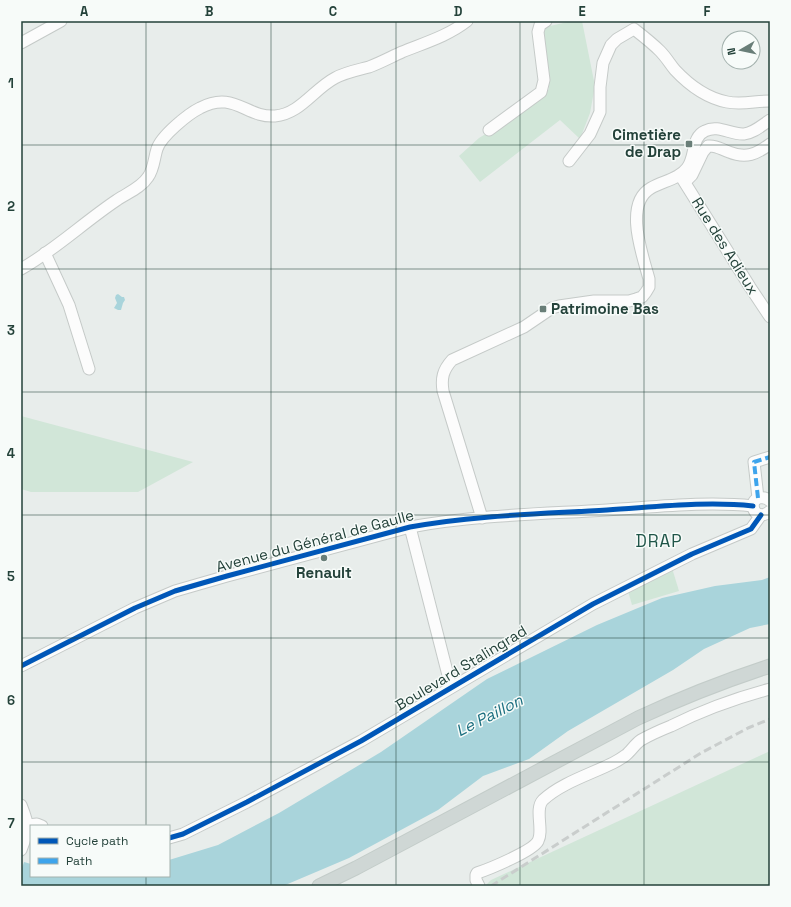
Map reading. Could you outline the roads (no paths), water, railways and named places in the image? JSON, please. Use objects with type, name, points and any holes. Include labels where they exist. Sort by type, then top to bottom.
[{"type":"main road","points":[[319,886],[356,868],[638,718],[685,696],[735,677],[770,666]]},
{"type":"main road","points":[[333,886],[357,875],[640,724],[686,703],[770,673]]},
{"type":"street","points":[[21,43],[61,21]]},
{"type":"street","points":[[21,269],[117,200],[136,189],[148,177],[160,142],[182,120],[208,103],[230,102],[264,115],[274,116],[287,113],[300,106],[324,84],[354,70],[370,66],[444,35],[467,21]]},
{"type":"street","points":[[489,130],[541,92],[544,80],[538,32],[540,25],[546,21]]},
{"type":"street","points":[[569,160],[590,134],[600,112],[600,87],[603,63],[611,45],[630,25],[661,52],[685,81],[710,97],[727,102],[744,104],[759,101],[770,101]]},
{"type":"street","points":[[682,178],[689,165],[696,140],[704,131],[716,128],[743,134],[755,130],[770,120]]},
{"type":"street","points":[[482,518],[442,391],[442,375],[446,367],[452,360],[524,326],[552,308],[594,301],[629,301],[642,297],[649,287],[649,279],[636,224],[638,207],[644,194],[650,189],[692,175],[703,152],[708,146],[714,146],[730,153],[742,156],[759,153],[770,144]]},
{"type":"street","name":"Rue des Adieux","points":[[682,178],[770,317]]},
{"type":"street","points":[[45,253],[69,305],[89,369]]},
{"type":"street","points":[[765,513],[756,512],[754,462],[770,457]]},
{"type":"street","name":"Avenue du Général de Gaulle","points":[[21,666],[135,608],[175,591],[410,527],[482,518],[756,502],[764,497],[770,501]]},
{"type":"street","name":"Boulevard Stalingrad","points":[[170,838],[183,834],[247,802],[361,741],[593,604],[692,554],[751,529],[765,513]]},
{"type":"street","points":[[410,527],[451,687]]},
{"type":"street","points":[[477,883],[477,873],[514,857],[538,843],[541,802],[558,790],[613,763],[626,755],[639,741],[687,718],[719,705],[770,689]]},
{"type":"street","points":[[21,806],[28,825],[28,831],[21,850]]},
{"type":"street","points":[[28,825],[40,825]]},
{"type":"water","points":[[118,294],[124,297],[125,300],[121,310],[114,308],[117,303],[115,298]]},
{"type":"water","name":"Le Paillon","points":[[770,577],[770,624],[750,628],[704,649],[673,670],[568,731],[529,759],[483,776],[438,810],[349,858],[283,886],[21,886],[21,871],[24,862],[30,864],[30,877],[170,877],[170,860],[218,845],[279,813],[381,752],[487,679],[597,625],[662,598],[715,586],[762,580]]},
{"type":"railway","points":[[491,886],[701,753],[748,728],[770,719]]},
{"type":"place","name":"Cimetière de Drap","points":[[689,144]]},
{"type":"place","name":"Patrimoine Bas","points":[[543,309]]},
{"type":"place","name":"Renault","points":[[324,558]]},
{"type":"district","name":"DRAP","points":[[659,541]]}]
